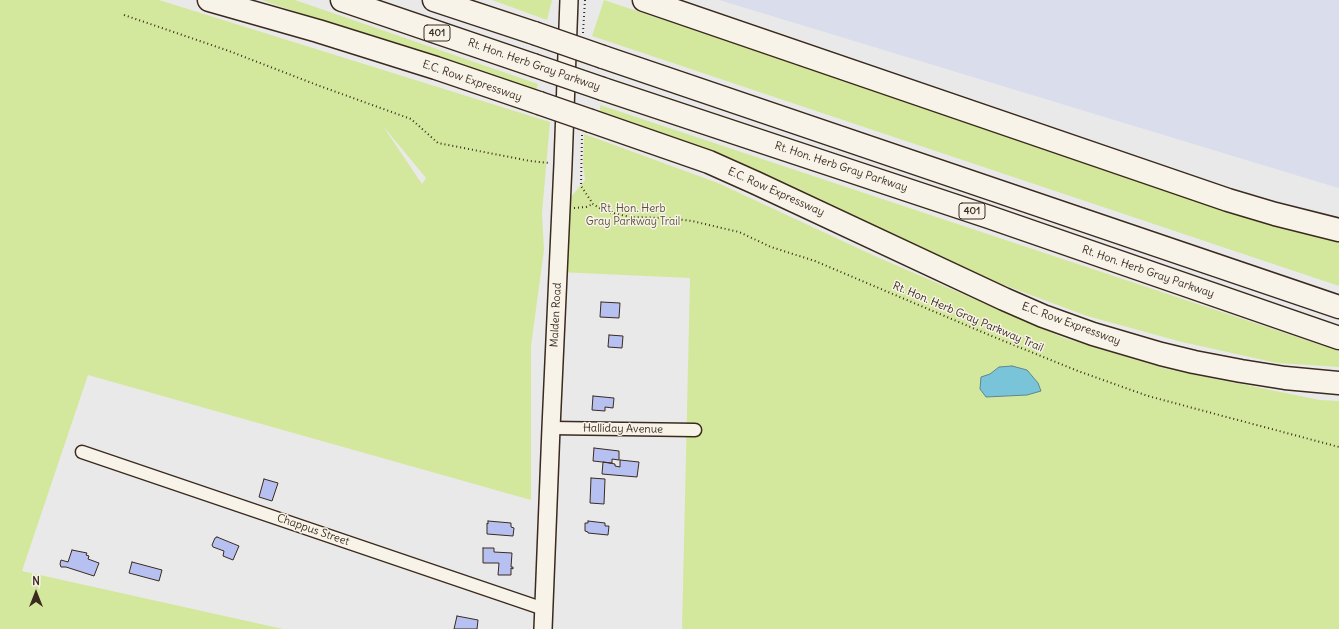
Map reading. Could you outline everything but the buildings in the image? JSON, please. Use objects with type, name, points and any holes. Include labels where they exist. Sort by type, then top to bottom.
[{"type":"highway","name":"E.C. Row Expressway","points":[[209,0],[318,31],[436,68],[709,162],[1004,299],[1043,316],[1093,334],[1160,354],[1210,365],[1285,378],[1339,383]]},
{"type":"highway","name":"Rt. Hon. Herb Gray Parkway","points":[[342,0],[989,216],[1339,338]]},
{"type":"highway","name":"401","points":[[434,0],[1339,307]]},
{"type":"highway","points":[[644,0],[1228,200],[1275,214],[1339,230]]},
{"type":"main road","name":"Malden Road","points":[[543,629],[569,0]]},
{"type":"street","name":"Halliday Avenue","points":[[551,428],[695,430]]},
{"type":"street","name":"Chappus Street","points":[[82,452],[544,609]]},
{"type":"path","points":[[124,15],[230,51],[317,85],[411,119],[438,143],[530,161],[563,164]]},
{"type":"path","name":"Rt. Hon. Herb Gray Parkway Trail","points":[[561,208],[586,207],[593,204],[604,211],[623,216],[681,219],[707,223],[739,232],[771,247],[815,261],[994,337],[1127,389],[1339,447]]},
{"type":"shaded area","points":[[719,0],[1339,0],[1339,188],[1335,187]]},
{"type":"green space","points":[[0,0],[159,0],[550,122],[542,213],[544,250],[531,346],[531,500],[88,375],[22,571],[283,629],[0,629]],"holes":[[[383,126],[426,178],[422,184]]]},
{"type":"green space","points":[[261,0],[295,0],[538,84],[536,92]]},
{"type":"green space","points":[[492,0],[552,0],[547,20]]},
{"type":"green space","points":[[604,0],[963,120],[1339,237],[1339,286],[592,36]]},
{"type":"green space","points":[[600,105],[1339,351],[1339,367],[1277,363],[1182,342],[1087,316],[940,261],[600,117]]},
{"type":"green space","points":[[584,134],[718,183],[877,257],[1064,338],[1167,369],[1320,400],[1339,401],[1339,629],[682,629],[690,278],[558,272],[561,209],[585,180],[583,164]]},
{"type":"water","points":[[1012,366],[1027,370],[1038,383],[1041,391],[1027,395],[986,397],[980,389],[981,377],[990,374],[999,367]]}]
